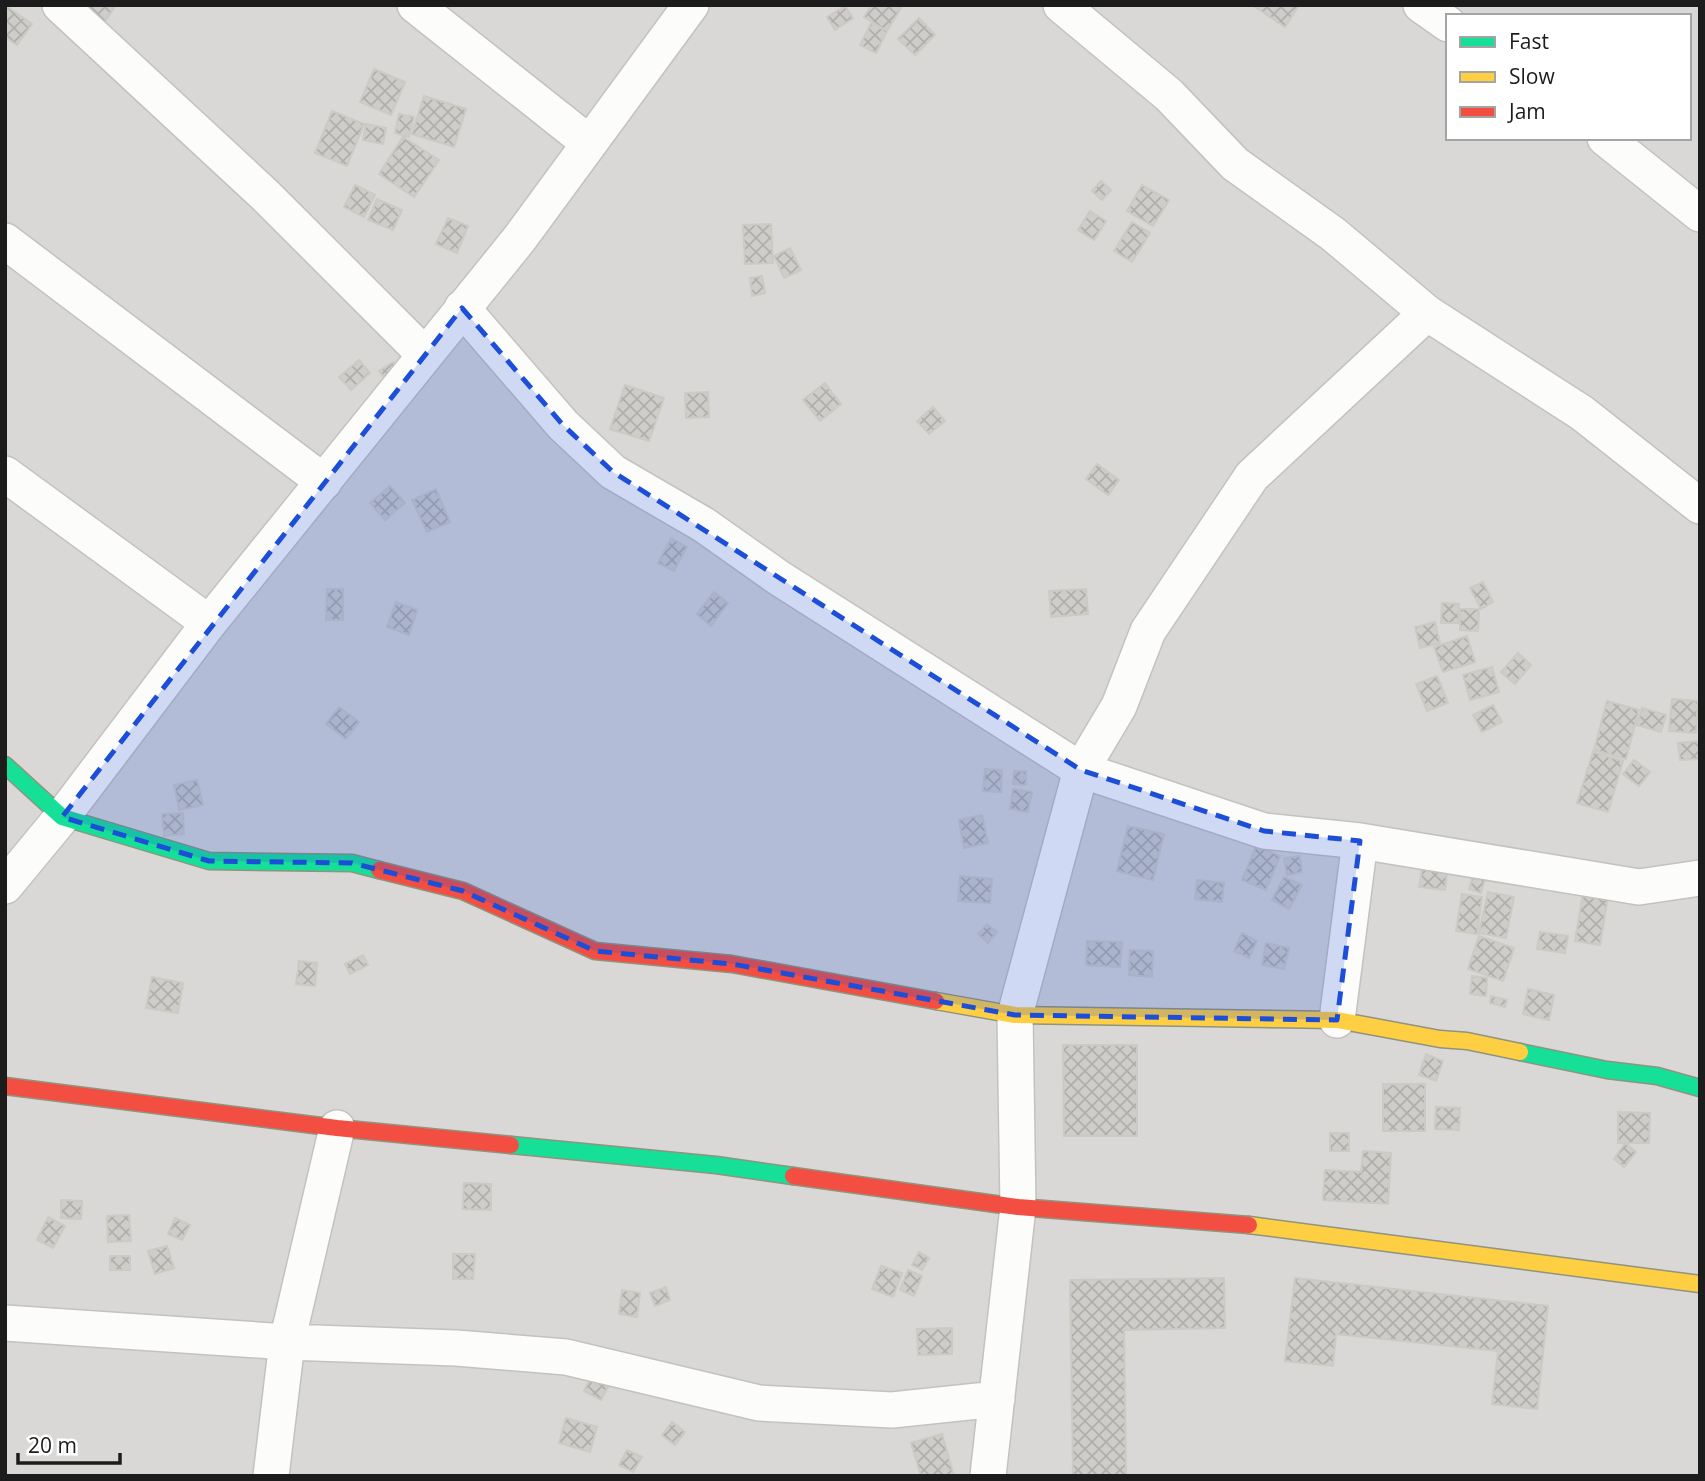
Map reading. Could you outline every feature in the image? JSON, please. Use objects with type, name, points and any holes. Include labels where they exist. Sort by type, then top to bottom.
[{"type":"street","points":[[60,5],[267,196],[425,355]]},
{"type":"street","points":[[415,5],[589,143]]},
{"type":"street","points":[[5,886],[62,817],[209,624],[520,238],[691,5]]},
{"type":"street","points":[[1061,5],[1168,94],[1235,164],[1333,234],[1427,313],[1582,413],[1700,506]]},
{"type":"street","points":[[1421,5],[1446,23]]},
{"type":"street","points":[[1608,140],[1700,214]]},
{"type":"street","points":[[5,241],[324,482]]},
{"type":"street","points":[[462,308],[563,425],[613,472],[704,526],[779,578],[1081,770],[1264,831],[1360,841],[1639,887],[1700,878]]},
{"type":"street","points":[[988,1476],[1018,1207],[1015,1015],[1081,770],[1119,706],[1148,631],[1252,476],[1427,313]]},
{"type":"street","points":[[5,474],[209,624]]},
{"type":"street","points":[[5,765],[62,817],[209,861],[352,863],[389,872],[463,891],[595,951],[732,964],[1015,1015],[1337,1020],[1440,1039],[1467,1041],[1607,1070],[1657,1076],[1700,1088]]},
{"type":"street","points":[[1337,1020],[1360,841]]},
{"type":"street","points":[[5,1086],[337,1128],[716,1165],[1018,1207],[1257,1226],[1700,1284]]},
{"type":"street","points":[[271,1476],[287,1342],[337,1128]]},
{"type":"street","points":[[5,1324],[566,1357],[759,1403],[892,1410],[997,1399]]},
{"type":"highlighted area","points":[[462,308],[563,425],[613,472],[1081,770],[1264,831],[1360,841],[1337,1020],[1015,1015],[732,964],[595,951],[463,891],[352,863],[209,861],[62,817]]},
{"type":"shaded area","points":[[5,5],[1700,5],[1700,1476],[5,1476]]},
{"type":"building","points":[[5,5],[32,24],[17,45],[5,37]]},
{"type":"building","points":[[83,5],[110,5],[114,8],[103,24]]},
{"type":"building","points":[[872,5],[897,5],[901,8],[887,31],[864,17]]},
{"type":"building","points":[[1252,5],[1299,5],[1285,27]]},
{"type":"building","points":[[845,6],[853,18],[835,30],[827,17]]},
{"type":"building","points":[[919,18],[935,35],[915,55],[898,39]]},
{"type":"building","points":[[871,23],[887,31],[876,53],[860,45]]},
{"type":"building","points":[[374,69],[405,82],[391,115],[360,102]]},
{"type":"building","points":[[424,96],[466,109],[454,147],[412,134]]},
{"type":"building","points":[[332,111],[364,124],[347,166],[315,153]]},
{"type":"building","points":[[399,114],[414,117],[409,137],[395,133]]},
{"type":"building","points":[[366,124],[386,128],[383,144],[363,140]]},
{"type":"building","points":[[403,137],[439,160],[414,197],[379,174]]},
{"type":"building","points":[[1101,181],[1111,190],[1102,200],[1092,191]]},
{"type":"building","points":[[355,185],[375,195],[364,217],[344,207]]},
{"type":"building","points":[[1142,185],[1169,200],[1153,226],[1127,211]]},
{"type":"building","points":[[377,199],[402,210],[393,230],[368,220]]},
{"type":"building","points":[[1090,211],[1106,221],[1094,240],[1078,230]]},
{"type":"building","points":[[448,218],[468,226],[457,253],[436,244]]},
{"type":"building","points":[[1132,222],[1150,233],[1132,262],[1114,251]]},
{"type":"building","points":[[771,224],[773,263],[745,264],[743,225]]},
{"type":"building","points":[[790,248],[801,270],[784,278],[774,256]]},
{"type":"building","points":[[762,276],[765,293],[752,296],[750,278]]},
{"type":"building","points":[[359,360],[370,373],[351,390],[339,377]]},
{"type":"building","points":[[393,362],[403,376],[390,385],[379,371]]},
{"type":"building","points":[[825,383],[841,404],[820,421],[803,400]]},
{"type":"building","points":[[625,385],[664,398],[649,441],[610,429]]},
{"type":"building","points":[[708,392],[709,417],[686,418],[685,393]]},
{"type":"building","points":[[933,407],[945,421],[929,434],[917,421]]},
{"type":"building","points":[[1097,464],[1119,480],[1108,495],[1086,479]]},
{"type":"building","points":[[390,486],[405,503],[385,520],[370,503]]},
{"type":"building","points":[[436,489],[450,522],[427,532],[412,500]]},
{"type":"building","points":[[671,538],[687,547],[674,571],[658,563]]},
{"type":"building","points":[[1483,582],[1493,602],[1481,609],[1470,588]]},
{"type":"building","points":[[327,589],[343,589],[343,620],[326,620]]},
{"type":"building","points":[[1086,589],[1088,614],[1051,617],[1049,591]]},
{"type":"building","points":[[714,592],[728,603],[711,626],[697,614]]},
{"type":"building","points":[[396,602],[417,610],[409,635],[387,627]]},
{"type":"building","points":[[1442,603],[1459,604],[1458,623],[1441,623]]},
{"type":"building","points":[[1460,609],[1479,609],[1478,631],[1460,630]]},
{"type":"building","points":[[1435,622],[1440,643],[1420,648],[1415,627]]},
{"type":"building","points":[[1467,636],[1475,662],[1443,672],[1434,647]]},
{"type":"building","points":[[1518,653],[1531,665],[1515,684],[1501,672]]},
{"type":"building","points":[[1492,667],[1499,692],[1470,700],[1463,675]]},
{"type":"building","points":[[1437,676],[1448,703],[1427,711],[1416,684]]},
{"type":"building","points":[[1672,699],[1698,701],[1696,733],[1669,731]]},
{"type":"building","points":[[1607,701],[1639,710],[1626,759],[1594,750]]},
{"type":"building","points":[[1493,705],[1502,722],[1482,732],[1473,715]]},
{"type":"building","points":[[339,707],[359,722],[346,739],[326,724]]},
{"type":"building","points":[[1642,708],[1666,715],[1661,732],[1637,725]]},
{"type":"building","points":[[1700,741],[1700,759],[1680,760],[1678,743]]},
{"type":"building","points":[[1593,752],[1623,761],[1608,812],[1577,803]]},
{"type":"building","points":[[1634,760],[1650,772],[1639,786],[1623,774]]},
{"type":"building","points":[[985,769],[1002,770],[1001,792],[983,791]]},
{"type":"building","points":[[1014,771],[1026,771],[1026,785],[1013,784]]},
{"type":"building","points":[[197,780],[203,805],[179,810],[174,785]]},
{"type":"building","points":[[1013,789],[1032,792],[1028,812],[1010,809]]},
{"type":"building","points":[[183,813],[184,834],[164,836],[162,814]]},
{"type":"building","points":[[982,815],[988,843],[964,848],[959,820]]},
{"type":"building","points":[[1128,826],[1164,834],[1153,880],[1117,871]]},
{"type":"building","points":[[1256,846],[1280,856],[1266,890],[1242,880]]},
{"type":"building","points":[[1300,856],[1302,872],[1287,875],[1284,858]]},
{"type":"building","points":[[1423,862],[1448,865],[1445,890],[1419,887]]},
{"type":"building","points":[[1474,872],[1486,876],[1481,893],[1469,889]]},
{"type":"building","points":[[960,876],[992,879],[990,903],[958,901]]},
{"type":"building","points":[[1284,877],[1302,885],[1289,909],[1272,900]]},
{"type":"building","points":[[1197,880],[1224,883],[1222,902],[1195,899]]},
{"type":"building","points":[[1584,887],[1609,890],[1600,945],[1575,941]]},
{"type":"building","points":[[1488,892],[1514,897],[1506,938],[1479,933]]},
{"type":"building","points":[[1462,894],[1482,897],[1477,934],[1456,931]]},
{"type":"building","points":[[987,924],[997,932],[988,943],[978,934]]},
{"type":"building","points":[[1540,932],[1568,936],[1565,953],[1537,949]]},
{"type":"building","points":[[1242,933],[1257,941],[1249,958],[1234,951]]},
{"type":"building","points":[[1479,936],[1514,948],[1503,981],[1468,969]]},
{"type":"building","points":[[1087,941],[1122,942],[1120,967],[1086,965]]},
{"type":"building","points":[[1266,943],[1289,948],[1284,969],[1262,965]]},
{"type":"building","points":[[1130,950],[1153,951],[1152,977],[1129,975]]},
{"type":"building","points":[[363,955],[368,965],[350,974],[345,964]]},
{"type":"building","points":[[299,961],[317,963],[315,986],[296,984]]},
{"type":"building","points":[[1472,976],[1487,978],[1486,996],[1470,994]]},
{"type":"building","points":[[152,977],[183,983],[178,1013],[146,1008]]},
{"type":"building","points":[[1528,989],[1554,995],[1549,1020],[1523,1014]]},
{"type":"building","points":[[1491,996],[1507,1000],[1505,1007],[1490,1003]]},
{"type":"building","points":[[1063,1045],[1137,1045],[1137,1136],[1064,1136]]},
{"type":"building","points":[[1426,1054],[1443,1061],[1436,1081],[1419,1075]]},
{"type":"building","points":[[1383,1084],[1425,1084],[1425,1131],[1383,1131]]},
{"type":"building","points":[[1436,1107],[1460,1108],[1459,1130],[1435,1129]]},
{"type":"building","points":[[1618,1112],[1650,1113],[1649,1143],[1618,1143]]},
{"type":"building","points":[[1330,1133],[1349,1133],[1349,1151],[1330,1151]]},
{"type":"building","points":[[1625,1143],[1636,1152],[1624,1167],[1614,1159]]},
{"type":"building","points":[[1363,1151],[1391,1153],[1388,1204],[1323,1200],[1325,1170],[1361,1172]]},
{"type":"building","points":[[464,1183],[491,1184],[491,1210],[463,1209]]},
{"type":"building","points":[[61,1200],[82,1201],[81,1219],[61,1218]]},
{"type":"building","points":[[129,1215],[131,1241],[108,1242],[107,1216]]},
{"type":"building","points":[[48,1217],[65,1226],[53,1248],[37,1240]]},
{"type":"building","points":[[175,1218],[190,1225],[182,1240],[168,1234]]},
{"type":"building","points":[[167,1246],[174,1268],[155,1274],[148,1251]]},
{"type":"building","points":[[919,1252],[929,1258],[922,1270],[912,1265]]},
{"type":"building","points":[[453,1254],[475,1254],[473,1279],[453,1279]]},
{"type":"building","points":[[110,1256],[130,1256],[130,1270],[110,1270]]},
{"type":"building","points":[[881,1266],[902,1273],[893,1297],[872,1289]]},
{"type":"building","points":[[908,1270],[922,1276],[914,1296],[900,1290]]},
{"type":"building","points":[[1224,1278],[1225,1328],[1124,1330],[1126,1476],[1073,1476],[1070,1280]]},
{"type":"building","points":[[1295,1278],[1548,1306],[1537,1409],[1492,1404],[1498,1351],[1336,1334],[1333,1366],[1285,1361]]},
{"type":"building","points":[[666,1287],[670,1300],[655,1306],[650,1293]]},
{"type":"building","points":[[622,1290],[640,1293],[637,1317],[619,1314]]},
{"type":"building","points":[[952,1328],[952,1354],[918,1355],[917,1329]]},
{"type":"building","points":[[596,1367],[614,1376],[601,1400],[584,1391]]},
{"type":"building","points":[[566,1418],[597,1427],[590,1452],[559,1443]]},
{"type":"building","points":[[672,1422],[685,1432],[675,1445],[662,1435]]},
{"type":"building","points":[[942,1434],[954,1476],[921,1476],[911,1443]]},
{"type":"building","points":[[627,1450],[642,1457],[633,1472],[619,1465]]},
{"type":"traffic: fast","points":[[5,765],[62,817],[209,861],[352,863],[379,870]]},
{"type":"traffic: fast","points":[[1520,1052],[1607,1070],[1657,1076],[1700,1088]]},
{"type":"traffic: fast","points":[[511,1145],[716,1165],[793,1176]]},
{"type":"traffic: slow","points":[[936,1001],[1015,1015],[1337,1020],[1520,1052]]},
{"type":"traffic: slow","points":[[1249,1225],[1700,1284]]},
{"type":"traffic: jam","points":[[379,870],[463,891],[595,951],[732,964],[936,1001]]},
{"type":"traffic: jam","points":[[5,1086],[337,1128],[511,1145]]},
{"type":"traffic: jam","points":[[793,1176],[1018,1207],[1249,1225]]}]
